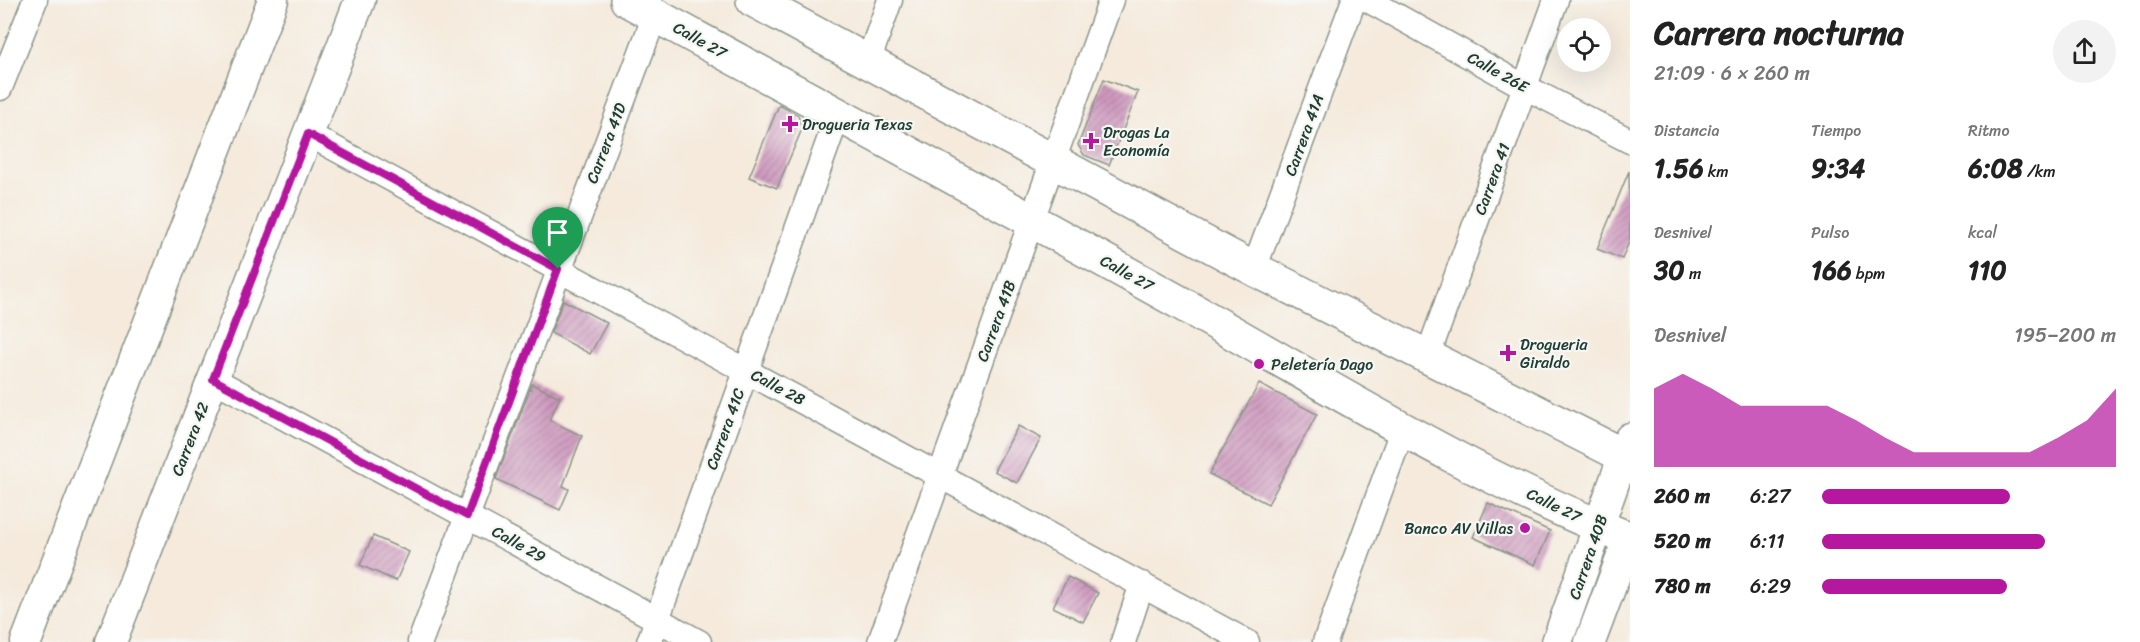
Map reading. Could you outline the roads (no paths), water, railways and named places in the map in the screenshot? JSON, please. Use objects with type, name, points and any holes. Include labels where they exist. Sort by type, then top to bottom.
[{"type":"main road","points":[[753,0],[1254,269],[1427,358],[1628,451]]},
{"type":"main road","name":"Calle 27","points":[[641,8],[1032,220],[1403,428],[1576,518],[1630,537]]},
{"type":"street","points":[[0,88],[35,0]]},
{"type":"street","points":[[26,642],[273,0]]},
{"type":"street","name":"Carrera 42","points":[[111,642],[360,0]]},
{"type":"street","points":[[868,62],[890,0]]},
{"type":"street","name":"Carrera 41B","points":[[880,642],[1111,0]]},
{"type":"street","name":"Carrera 41A","points":[[1254,269],[1354,0]]},
{"type":"street","name":"Calle 26E","points":[[1368,0],[1525,87],[1630,141]]},
{"type":"street","name":"Carrera 41","points":[[1427,358],[1556,0]]},
{"type":"street","name":"Carrera 41D","points":[[420,642],[558,269],[641,8]]},
{"type":"street","name":"Carrera 41C","points":[[653,631],[838,115]]},
{"type":"street","name":"Calle 28","points":[[308,134],[1247,642]]},
{"type":"street","name":"Calle 29","points":[[213,379],[467,516],[653,631],[699,642]]},
{"type":"street","points":[[1325,642],[1403,428]]},
{"type":"street","name":"Carrera 40B","points":[[1557,642],[1598,526],[1628,451]]},
{"type":"street","name":"Carrera 40B","points":[[1590,642],[1630,537]]},
{"type":"street","points":[[1123,642],[1142,584]]},
{"type":"place","name":"Drogueria Texas","points":[[790,124]]},
{"type":"place","name":"Drogas La Economía","points":[[1091,141]]},
{"type":"place","name":"Drogueria Giraldo","points":[[1508,353]]},
{"type":"place","name":"Peletería Dago","points":[[1259,364]]},
{"type":"place","name":"Banco AV Villas","points":[[1525,528]]}]
